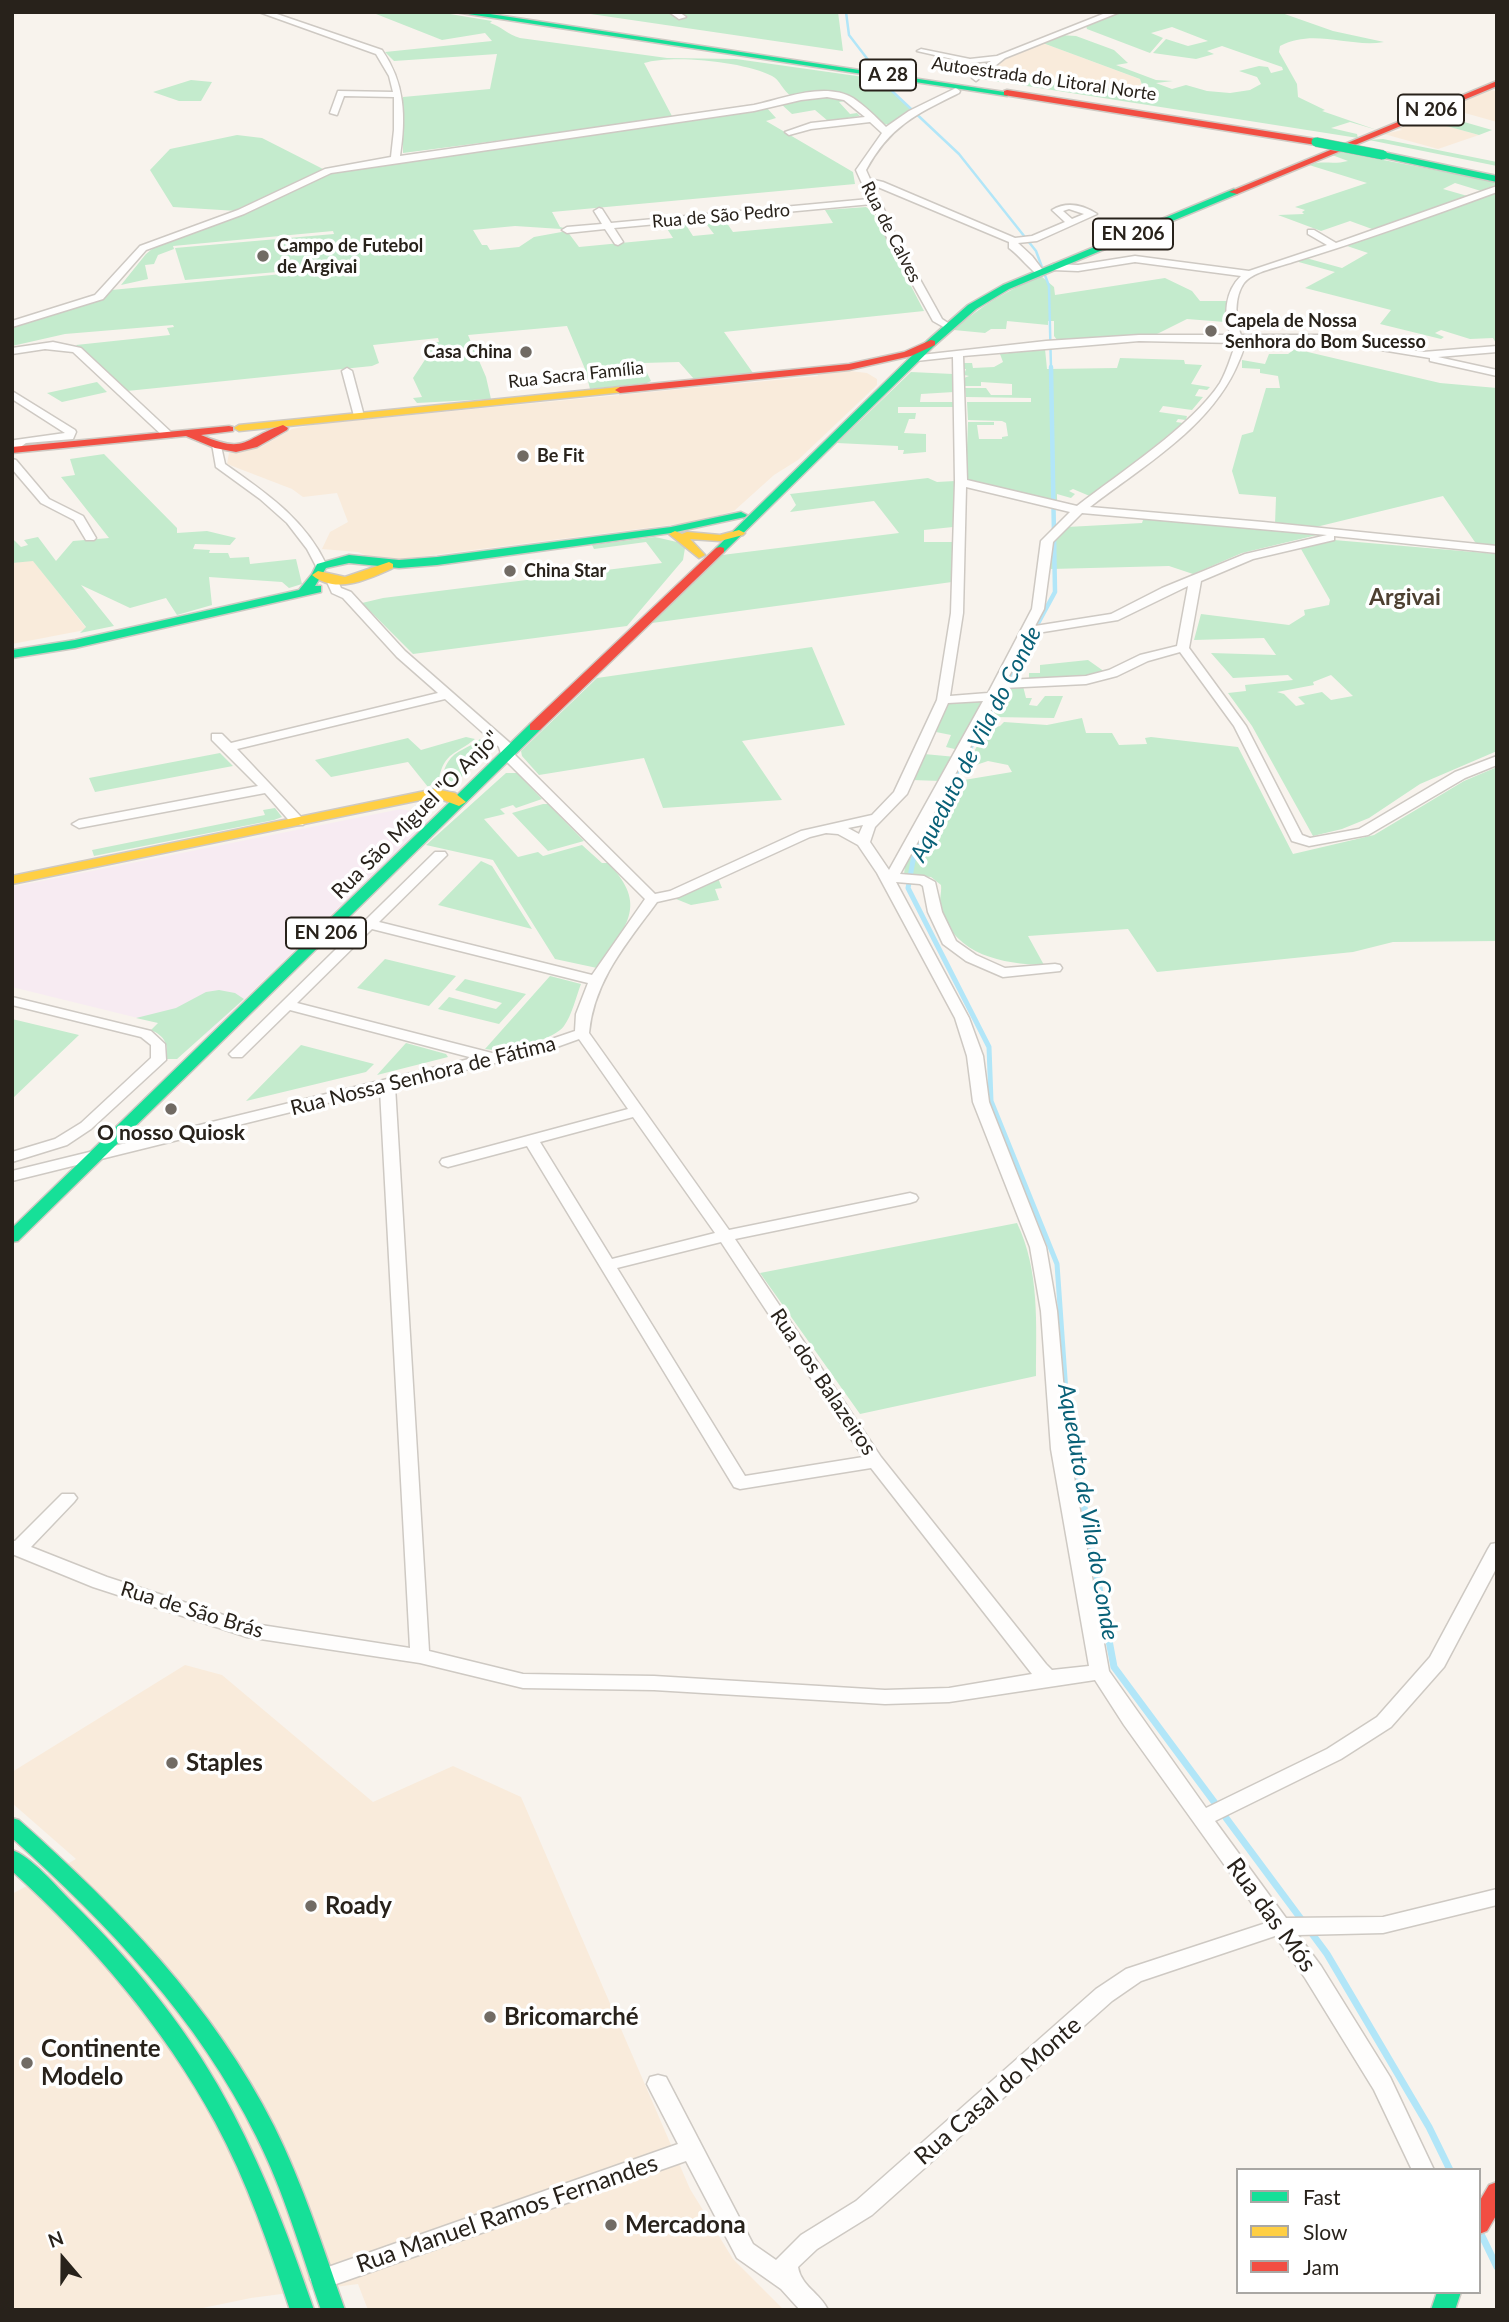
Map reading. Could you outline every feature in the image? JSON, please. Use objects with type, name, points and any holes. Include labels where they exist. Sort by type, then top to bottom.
[{"type":"main road","name":"Autoestrada do Litoral Norte","points":[[459,12],[1322,139]]},
{"type":"main road","name":"Autoestrada do Litoral Norte","points":[[499,12],[1108,100],[1497,171]]},
{"type":"main road","name":"N 206","points":[[1366,138],[1497,83]]},
{"type":"main road","name":"EN 206","points":[[916,358],[949,327],[992,294],[1366,138]]},
{"type":"main road","name":"Autoestrada do Litoral Norte","points":[[1389,152],[1497,179]]},
{"type":"main road","points":[[874,364],[931,343]]},
{"type":"main road","points":[[874,364],[916,358]]},
{"type":"main road","name":"Rua São Miguel \"O Anjo\"","points":[[12,1237],[916,358]]},
{"type":"main road","points":[[874,364],[903,371]]},
{"type":"main road","points":[[874,364],[890,383]]},
{"type":"main road","name":"Rua Sacra Família","points":[[14,446],[234,429],[874,364]]},
{"type":"main road","name":"Rua Sacra Família","points":[[187,433],[230,449],[246,447],[305,421]]},
{"type":"main road","points":[[214,444],[211,439],[217,433],[234,429],[253,430],[260,439]]},
{"type":"main road","name":"Rua São Miguel \"O Anjo\"","points":[[638,628],[673,582],[770,486],[826,446]]},
{"type":"main road","points":[[12,654],[75,644],[303,592],[366,569],[674,531],[741,515]]},
{"type":"main road","points":[[674,531],[720,537]]},
{"type":"main road","points":[[674,531],[699,555]]},
{"type":"main road","name":"Rua São Miguel \"O Anjo\"","points":[[720,537],[739,533]]},
{"type":"main road","name":"Rua São Miguel \"O Anjo\"","points":[[693,577],[722,542],[720,537]]},
{"type":"main road","points":[[332,582],[341,559],[366,569]]},
{"type":"main road","points":[[12,880],[298,822],[429,799],[480,782]]},
{"type":"main road","points":[[429,799],[458,802]]},
{"type":"main road","points":[[429,799],[437,816],[437,825]]},
{"type":"main road","points":[[12,1826],[47,1855],[122,1929],[222,2056],[254,2109],[283,2171],[333,2310]]},
{"type":"main road","points":[[12,1858],[86,1931],[127,1979],[202,2080],[242,2155],[289,2269],[302,2310]]},
{"type":"main road","points":[[1481,2220],[1497,2192]]},
{"type":"street","points":[[263,12],[379,52],[396,84],[401,124],[395,158]]},
{"type":"street","points":[[673,12],[682,17]]},
{"type":"street","points":[[976,78],[999,58],[1044,37],[1116,12]]},
{"type":"street","points":[[921,51],[970,61],[999,58]]},
{"type":"street","name":"Rua de Calves","points":[[949,327],[938,321],[861,170],[885,131],[905,116],[956,91]]},
{"type":"street","points":[[334,113],[341,93],[397,95]]},
{"type":"street","points":[[12,324],[99,297],[143,248],[241,212],[328,170],[826,95],[848,99],[885,131]]},
{"type":"street","points":[[789,132],[811,126],[872,119]]},
{"type":"street","points":[[865,181],[880,184],[1014,240],[1034,239],[1070,222]]},
{"type":"street","points":[[890,880],[1038,609],[1047,541],[1080,509],[1173,437],[1205,408],[1232,371],[1241,343],[1230,324],[1238,283],[1249,274],[1497,189]]},
{"type":"street","name":"Rua de São Pedro","points":[[567,229],[875,201]]},
{"type":"street","points":[[599,211],[618,242]]},
{"type":"street","points":[[1311,232],[1335,246]]},
{"type":"street","points":[[1014,240],[1012,246],[1046,270],[1135,259],[1249,274]]},
{"type":"street","points":[[916,358],[1106,340],[1326,338],[1423,355],[1497,373]]},
{"type":"street","points":[[12,351],[44,345],[64,345],[77,350],[168,435]]},
{"type":"street","points":[[1423,355],[1497,349]]},
{"type":"street","points":[[863,842],[866,831],[876,818],[900,794],[935,722],[943,699],[957,613],[961,482],[958,354]]},
{"type":"street","points":[[347,371],[359,416]]},
{"type":"street","points":[[12,394],[71,432],[69,437],[57,440],[14,446]]},
{"type":"street","points":[[214,444],[220,464],[282,510],[314,549],[332,582],[401,654],[505,746],[507,754],[652,899],[674,894],[820,829],[876,818]]},
{"type":"street","points":[[12,462],[45,501],[79,518],[90,538]]},
{"type":"street","points":[[961,482],[1080,509],[1497,550]]},
{"type":"street","points":[[1027,631],[1114,617],[1249,556],[1346,534]]},
{"type":"street","points":[[1195,579],[1183,648],[1240,726],[1292,832],[1302,841],[1319,841],[1363,832],[1460,775],[1497,760]]},
{"type":"street","points":[[999,684],[1086,680],[1113,673],[1144,658],[1183,648]]},
{"type":"street","points":[[298,822],[222,743],[446,695]]},
{"type":"street","points":[[943,699],[992,697]]},
{"type":"street","points":[[79,824],[268,788]]},
{"type":"street","points":[[820,829],[849,833],[863,842],[890,880],[962,1018],[975,1056],[981,1102],[1038,1247],[1049,1311],[1060,1449],[1100,1672],[1048,1678]]},
{"type":"street","points":[[237,1054],[440,855]]},
{"type":"street","points":[[890,880],[924,880],[930,885],[935,912],[950,944],[988,968],[1003,973],[1055,968]]},
{"type":"street","name":"Rua Nossa Senhora de Fátima","points":[[12,1176],[387,1086],[491,1058],[538,1049],[582,1033],[583,1010],[595,980],[652,899]]},
{"type":"street","points":[[369,924],[595,980]]},
{"type":"street","points":[[305,954],[331,961]]},
{"type":"street","points":[[12,1001],[146,1034],[157,1040],[161,1050],[158,1060],[86,1126],[61,1142],[12,1157]]},
{"type":"street","points":[[287,1005],[491,1058]]},
{"type":"street","name":"Rua dos Balazeiros","points":[[582,1033],[725,1236],[875,1461],[1048,1678]]},
{"type":"street","points":[[387,1086],[420,1656]]},
{"type":"street","points":[[449,1162],[637,1111]]},
{"type":"street","points":[[531,1140],[740,1483],[875,1461]]},
{"type":"street","points":[[608,1265],[725,1236],[910,1198]]},
{"type":"street","points":[[15,1548],[68,1498]]},
{"type":"street","name":"Rua de São Brás","points":[[15,1548],[100,1582],[247,1630],[420,1656],[523,1681],[654,1684],[886,1697],[949,1695],[1048,1678]]},
{"type":"street","points":[[1202,1819],[1334,1754],[1384,1722],[1437,1662],[1497,1549]]},
{"type":"street","name":"Rua das Mós","points":[[1100,1672],[1278,1927],[1313,1972],[1382,2084],[1422,2168]]},
{"type":"street","points":[[1278,1927],[1383,1925],[1497,1897]]},
{"type":"street","name":"Rua Casal do Monte","points":[[789,2281],[786,2263],[809,2242],[864,2208],[1104,1995],[1134,1975],[1278,1927]]},
{"type":"street","points":[[658,2084],[745,2251],[789,2281],[816,2310]]},
{"type":"street","name":"Rua Manuel Ramos Fernandes","points":[[322,2279],[692,2149]]},
{"type":"shaded area","points":[[1040,42],[1140,79],[1145,94],[1015,76],[983,77],[1011,55]]},
{"type":"shaded area","points":[[1489,90],[1497,91],[1497,122],[1447,108]]},
{"type":"shaded area","points":[[1415,121],[1429,121],[1479,135],[1438,149],[1384,134],[1402,130],[1398,128]]},
{"type":"shaded area","points":[[850,371],[867,373],[877,379],[877,385],[798,460],[774,475],[734,511],[694,522],[394,560],[372,558],[358,552],[322,549],[330,532],[348,522],[337,493],[303,497],[292,489],[227,464],[229,453],[261,447],[292,429],[317,424]]},
{"type":"shaded area","points":[[33,560],[85,630],[12,644],[12,563]]},
{"type":"shaded area","points":[[401,809],[421,813],[427,822],[207,1035],[12,987],[12,887]]},
{"type":"shaded area","points":[[185,1665],[222,1675],[373,1802],[453,1766],[521,1797],[690,2189],[733,2259],[784,2310],[368,2310],[358,2284],[251,2298],[193,2310],[12,2310],[12,1894],[76,1859],[12,1803],[12,1772]]},
{"type":"green space","points":[[371,12],[438,12],[492,21],[490,23],[520,38],[667,58],[736,59],[878,79],[910,109],[889,124],[881,125],[849,95],[791,96],[777,80],[760,71],[728,63],[690,59],[657,60],[644,63],[673,118],[403,153],[403,97],[490,89],[497,54],[394,61],[385,52],[492,41],[485,33],[442,40]]},
{"type":"green space","points":[[577,12],[838,12],[843,51]]},
{"type":"green space","points":[[1123,12],[1279,12],[1333,31],[1384,42],[1306,39],[1280,46],[1279,52],[1297,84],[1298,97],[1325,110],[1322,111],[1377,130],[1350,122],[1331,128],[1357,134],[1358,138],[982,79],[1015,76],[1145,93],[1140,79],[1040,42],[1060,35],[1076,36],[1114,50],[1128,63],[1116,65],[1156,80],[1173,81],[1156,83],[1172,89],[1186,85],[1207,91],[1230,93],[1250,90],[1261,84],[1257,77],[1239,71],[1259,66],[1268,67],[1271,73],[1283,70],[1282,67],[1222,46],[1207,51],[1214,54],[1196,59],[1153,53],[1166,39],[1188,46],[1208,41],[1172,27],[1151,33],[1163,38],[1150,53],[1087,29],[1086,26]]},
{"type":"green space","points":[[191,80],[212,82],[201,101],[179,101],[153,92]]},
{"type":"green space","points":[[828,97],[846,101],[839,102],[850,114],[857,113],[860,116],[828,121],[815,110],[792,114],[781,104]]},
{"type":"green space","points":[[767,108],[776,118],[766,121],[853,172],[855,184],[552,212],[560,227],[564,228],[561,229],[515,226],[473,230],[482,245],[487,245],[490,250],[519,247],[534,237],[567,231],[579,247],[673,238],[664,224],[684,222],[693,236],[714,234],[704,221],[724,219],[733,232],[833,223],[825,210],[866,207],[872,211],[924,311],[724,332],[753,373],[694,379],[679,362],[642,363],[651,381],[647,383],[590,389],[585,369],[567,326],[468,335],[486,377],[491,399],[417,403],[413,398],[422,397],[413,378],[430,352],[425,343],[439,342],[438,338],[373,345],[379,363],[372,366],[127,391],[76,345],[170,335],[167,328],[174,327],[173,325],[65,334],[12,346],[12,326],[111,290],[347,268],[185,280],[175,248],[334,234],[333,231],[173,246],[174,249],[158,255],[154,264],[145,265],[148,279],[121,285],[146,254],[158,244],[332,172]]},
{"type":"green space","points":[[1433,113],[1492,130],[1479,135],[1421,119]]},
{"type":"green space","points":[[237,135],[262,138],[323,169],[237,211],[173,207],[150,170],[170,149]]},
{"type":"green space","points":[[1383,139],[1497,162],[1497,166],[1369,140]]},
{"type":"green space","points":[[1342,152],[1497,184],[1481,191],[1455,183],[1443,189],[1471,197],[1372,229],[1350,221],[1321,231],[1278,215],[1304,214],[1302,212],[1305,210],[1295,207],[1367,183],[1309,165],[1348,161],[1332,155]]},
{"type":"green space","points":[[1497,192],[1497,345],[1493,338],[1470,339],[1441,330],[1435,333],[1444,337],[1441,339],[1380,324],[1391,310],[1305,288],[1335,272],[1295,261],[1306,258],[1342,268],[1368,253],[1344,245]]},
{"type":"green space","points":[[1041,276],[1054,287],[1055,295],[1165,278],[1192,291],[1200,301],[1230,301],[1225,322],[1187,319],[1153,336],[1058,341],[1054,336],[1054,321],[1048,321],[1048,325],[1007,321],[1006,329],[991,329],[985,333],[954,330],[995,299]]},
{"type":"green space","points":[[1045,349],[1047,369],[1117,368],[1120,358],[1184,360],[1185,364],[1202,365],[1191,384],[1210,387],[1207,390],[1199,389],[1195,396],[1203,397],[1192,410],[1163,406],[1159,412],[1187,416],[1186,420],[1178,419],[1176,422],[1183,423],[1092,497],[1073,489],[1069,491],[1075,494],[1071,498],[1057,494],[1057,503],[977,484],[968,479],[966,474],[968,422],[994,422],[994,425],[977,425],[979,439],[1002,439],[1008,436],[1006,423],[1002,421],[968,420],[967,402],[1031,402],[1031,398],[966,397],[965,388],[986,388],[991,395],[1012,395],[1012,384],[981,382],[981,386],[965,386],[964,378],[969,376],[964,375],[966,369],[963,369],[963,363],[972,363],[973,368],[994,367],[1003,362],[1000,354]]},
{"type":"green space","points":[[1295,349],[1440,383],[1497,388],[1497,546],[1477,545],[1443,496],[1316,527],[1275,524],[1276,497],[1239,494],[1232,471],[1242,435],[1253,432],[1266,388],[1280,388],[1278,376],[1260,373],[1260,369],[1242,368],[1242,360],[1265,364],[1269,354],[1288,354]]},
{"type":"green space","points":[[911,372],[953,374],[954,392],[921,394],[920,402],[956,402],[955,407],[898,407],[898,413],[916,413],[915,419],[909,419],[904,433],[926,434],[926,452],[903,454],[904,450],[898,450],[898,446],[837,443]]},
{"type":"green space","points":[[97,382],[107,392],[62,402],[47,393]]},
{"type":"green space","points":[[104,454],[177,528],[177,533],[207,531],[236,538],[230,545],[195,544],[193,549],[210,550],[209,553],[228,553],[230,558],[249,557],[250,564],[296,559],[302,584],[289,588],[282,582],[209,577],[212,605],[177,615],[166,598],[130,608],[81,585],[114,626],[80,633],[86,627],[33,561],[12,563],[12,538],[21,547],[28,545],[24,540],[38,537],[56,561],[73,541],[109,538],[61,477],[75,475],[70,459]]},
{"type":"green space","points":[[928,478],[937,482],[955,481],[953,527],[924,530],[924,542],[952,542],[952,582],[652,623],[722,555],[899,533],[874,501],[790,512],[796,505],[790,494]]},
{"type":"green space","points":[[1158,518],[1317,535],[1242,553],[1193,574],[1169,566],[1051,569],[1049,544],[1067,527],[1142,523],[1143,520]]},
{"type":"green space","points":[[655,537],[677,542],[685,548],[683,560],[627,626],[413,654],[362,603],[383,598],[662,563],[646,542],[594,549],[592,545]]},
{"type":"green space","points":[[1334,540],[1497,554],[1497,751],[1420,784],[1369,818],[1342,829],[1313,836],[1252,726],[1228,693],[1246,691],[1245,685],[1293,680],[1288,675],[1233,678],[1211,653],[1276,655],[1264,638],[1194,640],[1201,614],[1289,625],[1305,615],[1304,610],[1329,605],[1330,600],[1301,549]],"holes":[[[1331,675],[1353,696],[1331,700],[1322,692],[1298,697],[1305,704],[1296,706],[1284,694],[1277,692],[1314,685],[1313,682]]]},
{"type":"green space","points":[[812,647],[845,725],[742,741],[782,800],[663,808],[644,758],[539,775],[522,756],[521,751],[597,678]]},
{"type":"green space","points":[[1088,660],[1105,672],[1092,677],[1029,682],[1029,673],[1040,673],[1040,665]]},
{"type":"green space","points":[[1007,686],[1023,686],[1026,698],[1032,698],[1029,705],[1037,706],[1045,696],[1063,696],[1054,718],[992,717]]},
{"type":"green space","points":[[986,699],[959,750],[946,747],[951,735],[936,732],[947,702]]},
{"type":"green space","points":[[1082,718],[1086,733],[1112,733],[1119,745],[1147,744],[1145,738],[1151,737],[1238,747],[1293,854],[1374,835],[1464,781],[1497,767],[1497,941],[1393,942],[1353,952],[1157,972],[1128,929],[1028,936],[1044,965],[1012,962],[982,954],[958,938],[948,926],[941,911],[941,885],[931,877],[904,875],[905,864],[958,781],[1012,772],[1008,765],[988,761],[973,766],[972,773],[961,775],[986,730],[1004,722],[1047,725]]},
{"type":"green space","points":[[466,737],[475,739],[448,758],[439,779],[428,787],[408,762],[331,777],[315,760],[408,738],[421,750]]},
{"type":"green space","points":[[480,739],[484,747],[471,770],[456,780],[430,789],[441,780],[451,758]]},
{"type":"green space","points":[[220,753],[233,766],[95,792],[89,778]]},
{"type":"green space","points":[[924,754],[956,757],[941,781],[912,780]]},
{"type":"green space","points":[[506,773],[517,773],[542,799],[516,808],[513,805],[500,809],[505,814],[484,819],[518,857],[538,852],[543,856],[582,845],[602,863],[608,863],[621,878],[628,892],[629,916],[597,968],[555,959],[493,860],[426,845]]},
{"type":"green space","points":[[548,804],[584,841],[548,851],[512,813]]},
{"type":"green space","points":[[275,808],[282,817],[274,820],[94,856],[92,850],[265,815],[263,810]]},
{"type":"green space","points":[[481,861],[492,866],[532,929],[438,905]]},
{"type":"green space","points":[[718,878],[722,888],[715,889],[719,900],[691,905],[676,899]]},
{"type":"green space","points":[[385,959],[456,976],[429,1006],[357,988]]},
{"type":"green space","points":[[550,976],[581,984],[564,1026],[527,1045],[485,1049]]},
{"type":"green space","points":[[465,979],[526,994],[499,1024],[438,1009],[449,997],[496,1009],[502,1003],[455,990]]},
{"type":"green space","points":[[219,990],[235,993],[244,999],[177,1059],[165,1059],[165,1041],[151,1030],[158,1023],[136,1018],[176,1008],[206,992]]},
{"type":"green space","points":[[12,1019],[79,1035],[12,1099]]},
{"type":"green space","points":[[406,1043],[446,1054],[448,1057],[377,1075]]},
{"type":"green space","points":[[301,1045],[374,1064],[366,1072],[246,1101]]},
{"type":"green space","points":[[1017,1223],[1030,1260],[1033,1279],[1036,1376],[860,1414],[760,1273]]},
{"type":"waterway","name":"Aqueduto de Vila do Conde","points":[[846,12],[849,35],[892,91],[959,154],[1036,251],[1049,286],[1051,369]]},
{"type":"waterway","name":"Aqueduto de Vila do Conde","points":[[915,850],[1055,592],[1051,367]]},
{"type":"waterway","name":"Aqueduto de Vila do Conde","points":[[915,850],[908,888],[989,1047],[991,1101],[1057,1264],[1068,1421],[1080,1487]]},
{"type":"waterway","name":"Aqueduto de Vila do Conde","points":[[1080,1486],[1114,1667],[1304,1923]]},
{"type":"waterway","name":"Aqueduto de Vila do Conde","points":[[1310,1931],[1327,1954],[1429,2127],[1449,2168]]},
{"type":"waterway","name":"Aqueduto de Vila do Conde","points":[[1481,2234],[1497,2267]]},
{"type":"traffic: fast","points":[[459,12],[1007,93]]},
{"type":"traffic: fast","points":[[1316,142],[1383,155]]},
{"type":"traffic: fast","points":[[1383,155],[1497,179]]},
{"type":"traffic: fast","points":[[720,550],[931,343],[972,307],[1006,287],[1234,192]]},
{"type":"traffic: fast","points":[[303,592],[318,575],[321,566],[349,559],[399,564],[437,561],[671,530],[741,515]]},
{"type":"traffic: fast","points":[[12,654],[75,644],[317,589]]},
{"type":"traffic: fast","points":[[12,1237],[535,727]]},
{"type":"traffic: fast","points":[[12,1826],[120,1929],[154,1966],[215,2045],[241,2087],[275,2153],[302,2219],[333,2310]]},
{"type":"traffic: fast","points":[[12,1858],[101,1946],[156,2012],[203,2081],[236,2140],[257,2188],[302,2310]]},
{"type":"traffic: fast","points":[[1443,2310],[1448,2294]]},
{"type":"traffic: slow","points":[[239,428],[620,390]]},
{"type":"traffic: slow","points":[[687,535],[720,538],[739,533]]},
{"type":"traffic: slow","points":[[675,534],[690,544],[699,555]]},
{"type":"traffic: slow","points":[[318,575],[336,581],[354,580],[389,566]]},
{"type":"traffic: slow","points":[[12,880],[435,793],[450,796],[459,802]]},
{"type":"traffic: jam","points":[[1234,192],[1497,83]]},
{"type":"traffic: jam","points":[[1007,93],[1316,142]]},
{"type":"traffic: jam","points":[[620,390],[849,367],[907,354],[931,343]]},
{"type":"traffic: jam","points":[[187,433],[219,446],[245,448],[283,428]]},
{"type":"traffic: jam","points":[[12,450],[229,429]]},
{"type":"traffic: jam","points":[[535,727],[720,550]]},
{"type":"traffic: jam","points":[[1481,2220],[1497,2192]]},
{"type":"place","name":"Campo de Futebol de Argivai","points":[[263,256]]},
{"type":"place","name":"Capela de Nossa Senhora do Bom Sucesso","points":[[1211,331]]},
{"type":"place","name":"Casa China","points":[[526,352]]},
{"type":"place","name":"Be Fit","points":[[523,456]]},
{"type":"place","name":"China Star","points":[[510,571]]},
{"type":"place","name":"O nosso Quiosk","points":[[171,1109]]},
{"type":"place","name":"Staples","points":[[172,1763]]},
{"type":"place","name":"Roady","points":[[311,1906]]},
{"type":"place","name":"Bricomarché","points":[[490,2017]]},
{"type":"place","name":"Continente Modelo","points":[[27,2063]]},
{"type":"place","name":"Mercadona","points":[[611,2225]]},
{"type":"district","name":"Argivai","points":[[1405,598]]}]
